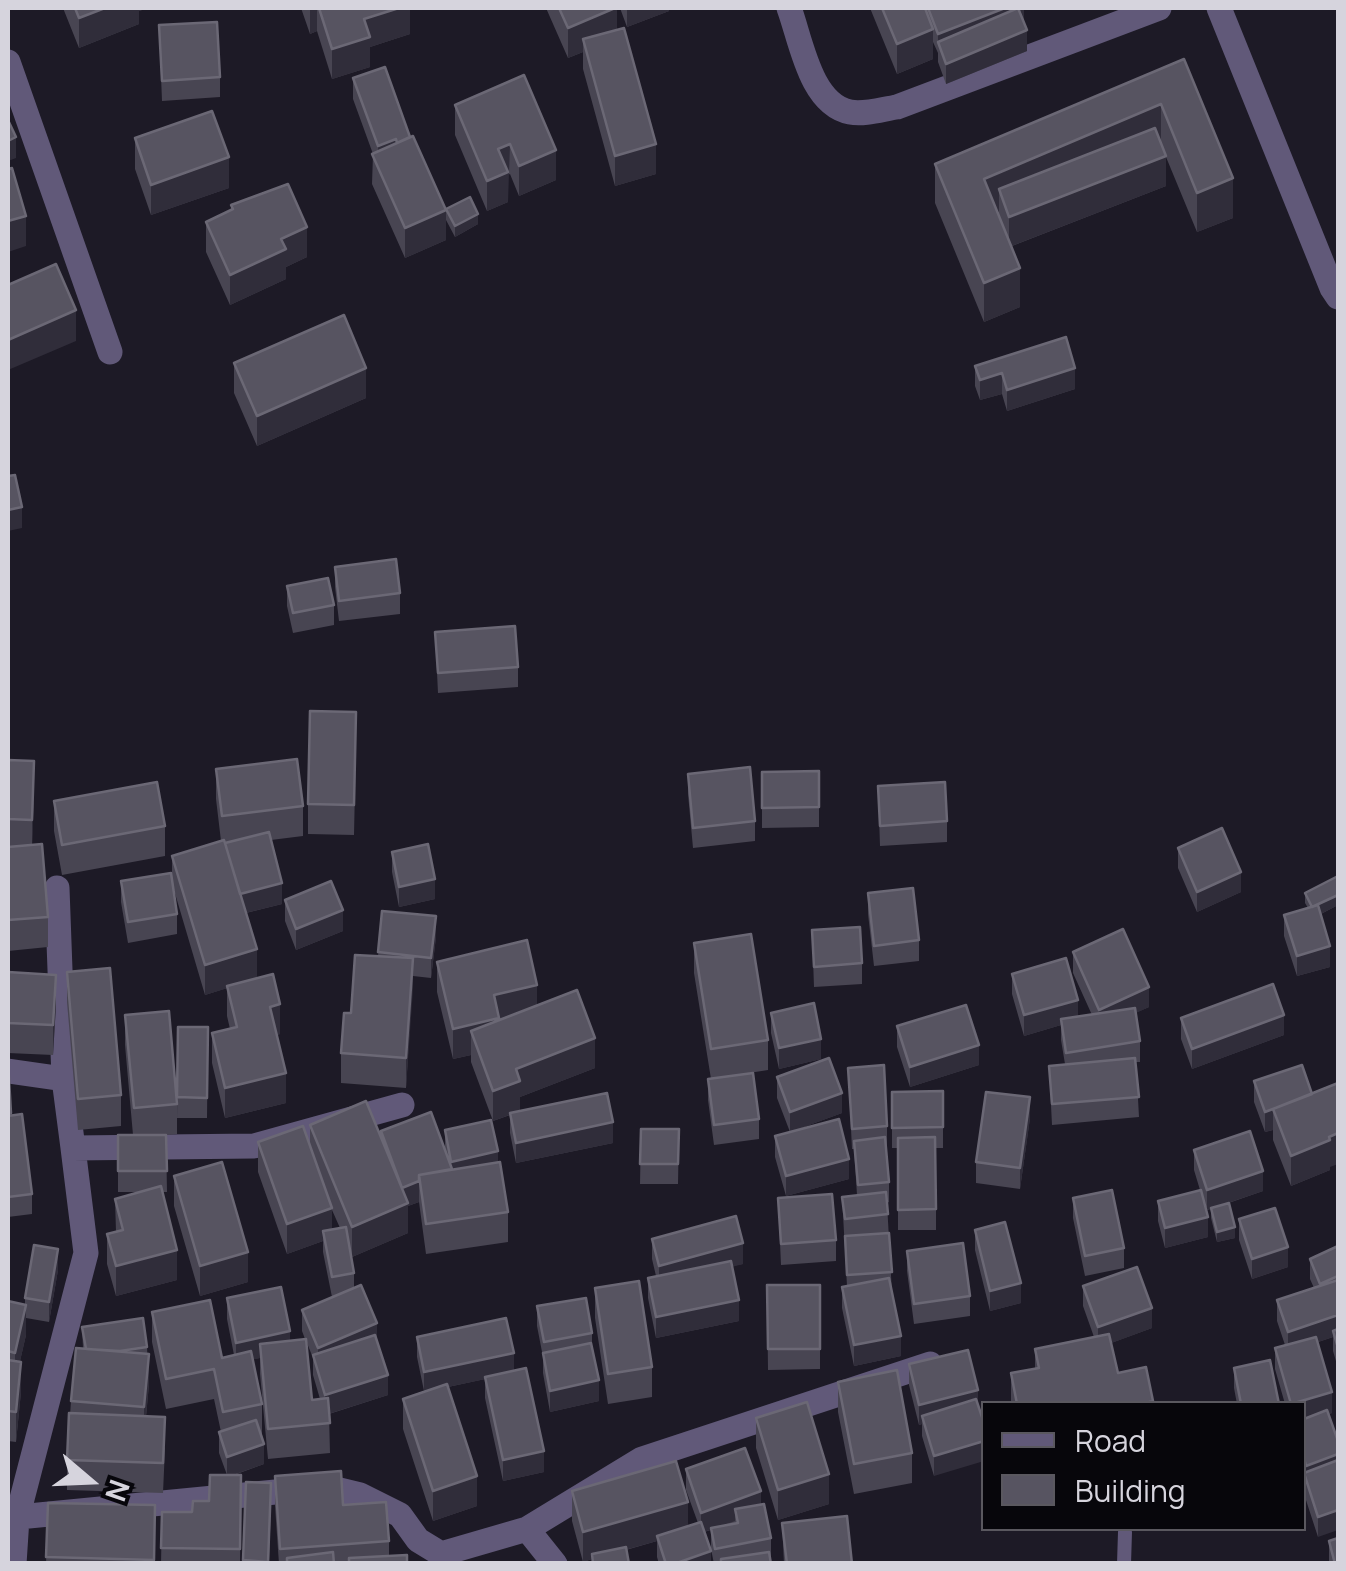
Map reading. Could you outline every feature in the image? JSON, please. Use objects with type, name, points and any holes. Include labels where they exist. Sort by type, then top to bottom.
[{"type":"street","points":[[789,8],[815,81],[833,106],[854,113],[897,107],[1160,8]]},
{"type":"street","points":[[1219,8],[1338,297]]},
{"type":"street","points":[[8,62],[110,352]]},
{"type":"street","points":[[14,1564],[12,1518],[86,1253],[64,1079],[57,888]]},
{"type":"street","points":[[8,1071],[64,1079]]},
{"type":"street","points":[[73,1148],[254,1146],[402,1105]]},
{"type":"street","points":[[12,1518],[327,1487],[360,1495],[400,1515],[418,1540],[440,1554],[528,1530],[642,1459],[930,1364]]},
{"type":"street","points":[[528,1530],[555,1564]]},
{"type":"lane","points":[[1124,1564],[1125,1532]]},
{"type":"building","points":[[75,8],[105,8],[79,18]]},
{"type":"building","points":[[319,8],[399,8],[364,19],[370,37],[332,49]]},
{"type":"building","points":[[559,8],[615,8],[568,28]]},
{"type":"building","points":[[882,8],[925,8],[933,29],[897,44]]},
{"type":"building","points":[[928,8],[1005,8],[938,34]]},
{"type":"building","points":[[1018,8],[1027,30],[946,64],[938,42]]},
{"type":"building","points":[[217,22],[220,77],[162,81],[159,25]]},
{"type":"building","points":[[624,28],[656,144],[615,156],[583,39]]},
{"type":"building","points":[[1184,59],[1233,178],[1197,193],[1161,104],[984,179],[1020,268],[984,283],[935,164]]},
{"type":"building","points":[[385,67],[410,137],[378,146],[353,78]]},
{"type":"building","points":[[524,75],[556,150],[519,166],[510,144],[498,149],[508,172],[487,181],[455,105]]},
{"type":"building","points":[[212,111],[229,157],[151,185],[135,138]]},
{"type":"building","points":[[8,120],[16,137],[8,141]]},
{"type":"building","points":[[1155,128],[1166,156],[1009,217],[999,189]]},
{"type":"building","points":[[413,136],[446,210],[405,228],[372,154]]},
{"type":"building","points":[[12,168],[26,216],[8,221],[8,169]]},
{"type":"building","points":[[288,184],[307,227],[281,239],[286,249],[230,275],[206,222],[233,209],[231,205]]},
{"type":"building","points":[[470,197],[478,214],[455,226],[446,209]]},
{"type":"building","points":[[56,264],[76,310],[8,340],[8,285]]},
{"type":"building","points":[[344,315],[366,368],[257,416],[234,363]]},
{"type":"building","points":[[1066,337],[1075,368],[1007,390],[1002,373],[980,380],[975,366]]},
{"type":"building","points":[[15,475],[22,507],[8,510],[8,476]]},
{"type":"building","points":[[396,559],[400,593],[339,601],[335,567]]},
{"type":"building","points":[[328,578],[334,605],[293,613],[287,586]]},
{"type":"building","points":[[515,626],[518,667],[438,673],[435,632]]},
{"type":"building","points":[[310,711],[356,712],[354,805],[308,804]]},
{"type":"building","points":[[297,759],[303,806],[222,816],[216,769]]},
{"type":"building","points":[[8,760],[34,761],[32,820],[8,819]]},
{"type":"building","points":[[750,767],[755,821],[693,828],[688,774]]},
{"type":"building","points":[[819,771],[819,807],[762,808],[762,772]]},
{"type":"building","points":[[157,782],[165,826],[62,845],[54,801]]},
{"type":"building","points":[[945,782],[947,821],[880,826],[878,786]]},
{"type":"building","points":[[1222,828],[1241,872],[1197,892],[1178,848]]},
{"type":"building","points":[[269,832],[282,883],[240,894],[225,843]]},
{"type":"building","points":[[224,840],[257,949],[205,965],[172,856]]},
{"type":"building","points":[[42,844],[48,917],[8,920],[8,847]]},
{"type":"building","points":[[428,844],[435,879],[399,887],[392,852]]},
{"type":"building","points":[[171,873],[177,914],[128,922],[121,881]]},
{"type":"building","points":[[1338,876],[1338,895],[1312,907],[1305,893]]},
{"type":"building","points":[[331,881],[343,910],[296,929],[285,900]]},
{"type":"building","points":[[913,888],[919,940],[874,946],[868,893]]},
{"type":"building","points":[[1318,905],[1330,946],[1297,956],[1284,915]]},
{"type":"building","points":[[382,911],[436,916],[431,958],[378,952]]},
{"type":"building","points":[[860,927],[862,963],[814,967],[812,930]]},
{"type":"building","points":[[1123,929],[1149,987],[1099,1010],[1073,952]]},
{"type":"building","points":[[751,934],[768,1040],[711,1049],[694,943]]},
{"type":"building","points":[[527,940],[537,985],[494,995],[499,1018],[453,1029],[437,962]]},
{"type":"building","points":[[355,955],[413,958],[406,1058],[341,1053],[344,1013],[351,1013]]},
{"type":"building","points":[[1066,958],[1078,1000],[1024,1015],[1012,974]]},
{"type":"building","points":[[110,968],[121,1095],[78,1099],[67,972]]},
{"type":"building","points":[[8,972],[56,975],[53,1025],[8,1023]]},
{"type":"building","points":[[273,974],[280,1004],[270,1007],[286,1073],[225,1088],[212,1033],[237,1027],[227,986]]},
{"type":"building","points":[[1273,984],[1284,1015],[1192,1049],[1181,1018]]},
{"type":"building","points":[[577,990],[595,1038],[516,1069],[520,1081],[493,1091],[471,1031]]},
{"type":"building","points":[[814,1003],[821,1039],[779,1048],[771,1013]]},
{"type":"building","points":[[966,1005],[979,1045],[910,1067],[897,1026]]},
{"type":"building","points":[[1135,1008],[1140,1041],[1066,1053],[1061,1019]]},
{"type":"building","points":[[169,1011],[177,1104],[134,1108],[125,1015]]},
{"type":"building","points":[[178,1027],[208,1027],[207,1098],[177,1097]]},
{"type":"building","points":[[829,1058],[842,1093],[790,1112],[777,1077]]},
{"type":"building","points":[[1135,1058],[1139,1097],[1052,1104],[1049,1066]]},
{"type":"building","points":[[8,1061],[11,1113],[8,1113]]},
{"type":"building","points":[[884,1065],[887,1126],[852,1129],[848,1068]]},
{"type":"building","points":[[1302,1065],[1312,1094],[1265,1112],[1254,1081]]},
{"type":"building","points":[[753,1073],[759,1119],[714,1125],[708,1079]]},
{"type":"building","points":[[1338,1083],[1338,1133],[1291,1156],[1273,1109]]},
{"type":"building","points":[[943,1091],[943,1127],[892,1128],[892,1092]]},
{"type":"building","points":[[986,1092],[1030,1097],[1020,1168],[976,1162]]},
{"type":"building","points":[[607,1093],[613,1122],[516,1143],[510,1113]]},
{"type":"building","points":[[366,1101],[408,1203],[352,1227],[310,1125]]},
{"type":"building","points":[[431,1112],[452,1169],[419,1175],[419,1181],[402,1188],[381,1131]]},
{"type":"building","points":[[22,1114],[32,1194],[8,1197],[8,1116]]},
{"type":"building","points":[[839,1119],[849,1159],[786,1176],[775,1136]]},
{"type":"building","points":[[491,1120],[498,1151],[451,1162],[445,1130]]},
{"type":"building","points":[[303,1126],[332,1208],[287,1224],[258,1142]]},
{"type":"building","points":[[641,1129],[679,1129],[678,1164],[640,1164]]},
{"type":"building","points":[[1250,1131],[1263,1171],[1207,1190],[1194,1150]]},
{"type":"building","points":[[118,1135],[166,1135],[167,1171],[118,1171]]},
{"type":"building","points":[[885,1137],[889,1182],[858,1185],[854,1141]]},
{"type":"building","points":[[935,1137],[936,1209],[898,1210],[898,1138]]},
{"type":"building","points":[[222,1162],[248,1252],[200,1266],[174,1176]]},
{"type":"building","points":[[500,1162],[508,1212],[426,1224],[419,1175]]},
{"type":"building","points":[[161,1186],[177,1250],[116,1266],[107,1234],[123,1230],[115,1199]]},
{"type":"building","points":[[1112,1190],[1124,1248],[1085,1256],[1073,1198]]},
{"type":"building","points":[[1201,1190],[1208,1217],[1165,1228],[1158,1201]]},
{"type":"building","points":[[886,1192],[888,1214],[845,1219],[842,1197]]},
{"type":"building","points":[[832,1194],[836,1240],[781,1244],[778,1198]]},
{"type":"building","points":[[1229,1203],[1235,1227],[1217,1232],[1211,1208]]},
{"type":"building","points":[[1275,1208],[1288,1247],[1252,1259],[1239,1219]]},
{"type":"building","points":[[736,1216],[743,1243],[659,1266],[652,1239]]},
{"type":"building","points":[[1005,1222],[1021,1283],[990,1291],[975,1230]]},
{"type":"building","points":[[346,1227],[354,1273],[332,1277],[323,1231]]},
{"type":"building","points":[[889,1233],[892,1272],[847,1275],[845,1236]]},
{"type":"building","points":[[963,1243],[970,1296],[914,1304],[907,1251]]},
{"type":"building","points":[[34,1245],[58,1249],[49,1302],[25,1298]]},
{"type":"building","points":[[1338,1246],[1338,1276],[1320,1284],[1310,1259]]},
{"type":"building","points":[[731,1261],[739,1300],[656,1317],[648,1278]]},
{"type":"building","points":[[1137,1267],[1152,1308],[1098,1327],[1083,1286]]},
{"type":"building","points":[[889,1278],[901,1336],[854,1345],[842,1287]]},
{"type":"building","points":[[1338,1280],[1338,1315],[1288,1332],[1277,1300]]},
{"type":"building","points":[[639,1281],[652,1367],[608,1374],[595,1288]]},
{"type":"building","points":[[361,1285],[377,1323],[318,1348],[302,1310]]},
{"type":"building","points":[[767,1285],[820,1285],[820,1349],[768,1349]]},
{"type":"building","points":[[281,1287],[290,1331],[236,1343],[227,1298]]},
{"type":"building","points":[[586,1298],[592,1333],[544,1342],[537,1306]]},
{"type":"building","points":[[210,1300],[222,1358],[251,1351],[262,1404],[223,1412],[214,1369],[166,1379],[152,1312]]},
{"type":"building","points":[[8,1301],[26,1305],[15,1353],[8,1351]]},
{"type":"building","points":[[143,1318],[147,1347],[120,1351],[86,1349],[82,1327]]},
{"type":"building","points":[[506,1318],[514,1353],[424,1372],[417,1337]]},
{"type":"building","points":[[1109,1334],[1118,1373],[1146,1367],[1153,1401],[1016,1401],[1011,1373],[1039,1368],[1035,1349]]},
{"type":"building","points":[[375,1335],[388,1375],[325,1395],[313,1355]]},
{"type":"building","points":[[1316,1337],[1332,1392],[1290,1401],[1275,1348]]},
{"type":"building","points":[[306,1339],[312,1400],[328,1398],[330,1423],[268,1429],[260,1344]]},
{"type":"building","points":[[591,1343],[599,1380],[550,1391],[543,1353]]},
{"type":"building","points":[[76,1348],[149,1354],[144,1407],[71,1401]]},
{"type":"building","points":[[968,1350],[978,1390],[919,1405],[909,1364]]},
{"type":"building","points":[[8,1360],[21,1362],[16,1412],[8,1411]]},
{"type":"building","points":[[1270,1360],[1278,1401],[1240,1401],[1234,1368]]},
{"type":"building","points":[[526,1368],[544,1451],[503,1460],[485,1377]]},
{"type":"building","points":[[897,1370],[912,1453],[854,1464],[838,1382]]},
{"type":"building","points":[[447,1384],[477,1476],[433,1491],[403,1399]]},
{"type":"building","points":[[976,1399],[981,1414],[981,1442],[934,1456],[922,1416]]},
{"type":"building","points":[[807,1402],[829,1474],[778,1490],[756,1418]]},
{"type":"building","points":[[1327,1410],[1338,1441],[1338,1454],[1306,1466],[1306,1418]]},
{"type":"building","points":[[69,1413],[165,1417],[163,1463],[67,1460]]},
{"type":"building","points":[[256,1420],[264,1444],[227,1457],[219,1432]]},
{"type":"building","points":[[745,1448],[761,1491],[701,1513],[686,1469]]},
{"type":"building","points":[[1338,1460],[1338,1510],[1318,1517],[1306,1472]]},
{"type":"building","points":[[676,1461],[688,1502],[583,1532],[572,1491]]},
{"type":"building","points":[[341,1471],[343,1505],[386,1502],[389,1541],[280,1549],[275,1476]]},
{"type":"building","points":[[210,1475],[241,1475],[240,1549],[161,1548],[162,1512],[192,1512],[193,1501],[209,1501]]},
{"type":"building","points":[[246,1482],[271,1483],[268,1562],[243,1560]]},
{"type":"building","points":[[48,1503],[155,1505],[154,1560],[46,1557]]},
{"type":"building","points":[[764,1504],[771,1538],[715,1549],[711,1528],[738,1523],[735,1509]]},
{"type":"building","points":[[847,1516],[852,1564],[787,1564],[782,1523]]},
{"type":"building","points":[[701,1522],[711,1551],[666,1564],[657,1536]]},
{"type":"building","points":[[1338,1538],[1338,1564],[1335,1564],[1329,1541]]},
{"type":"building","points":[[626,1547],[629,1564],[593,1564],[592,1554]]},
{"type":"building","points":[[333,1552],[334,1564],[287,1564],[287,1558]]},
{"type":"building","points":[[769,1552],[771,1564],[721,1564],[721,1559]]},
{"type":"building","points":[[407,1555],[407,1564],[349,1564],[349,1558]]}]
